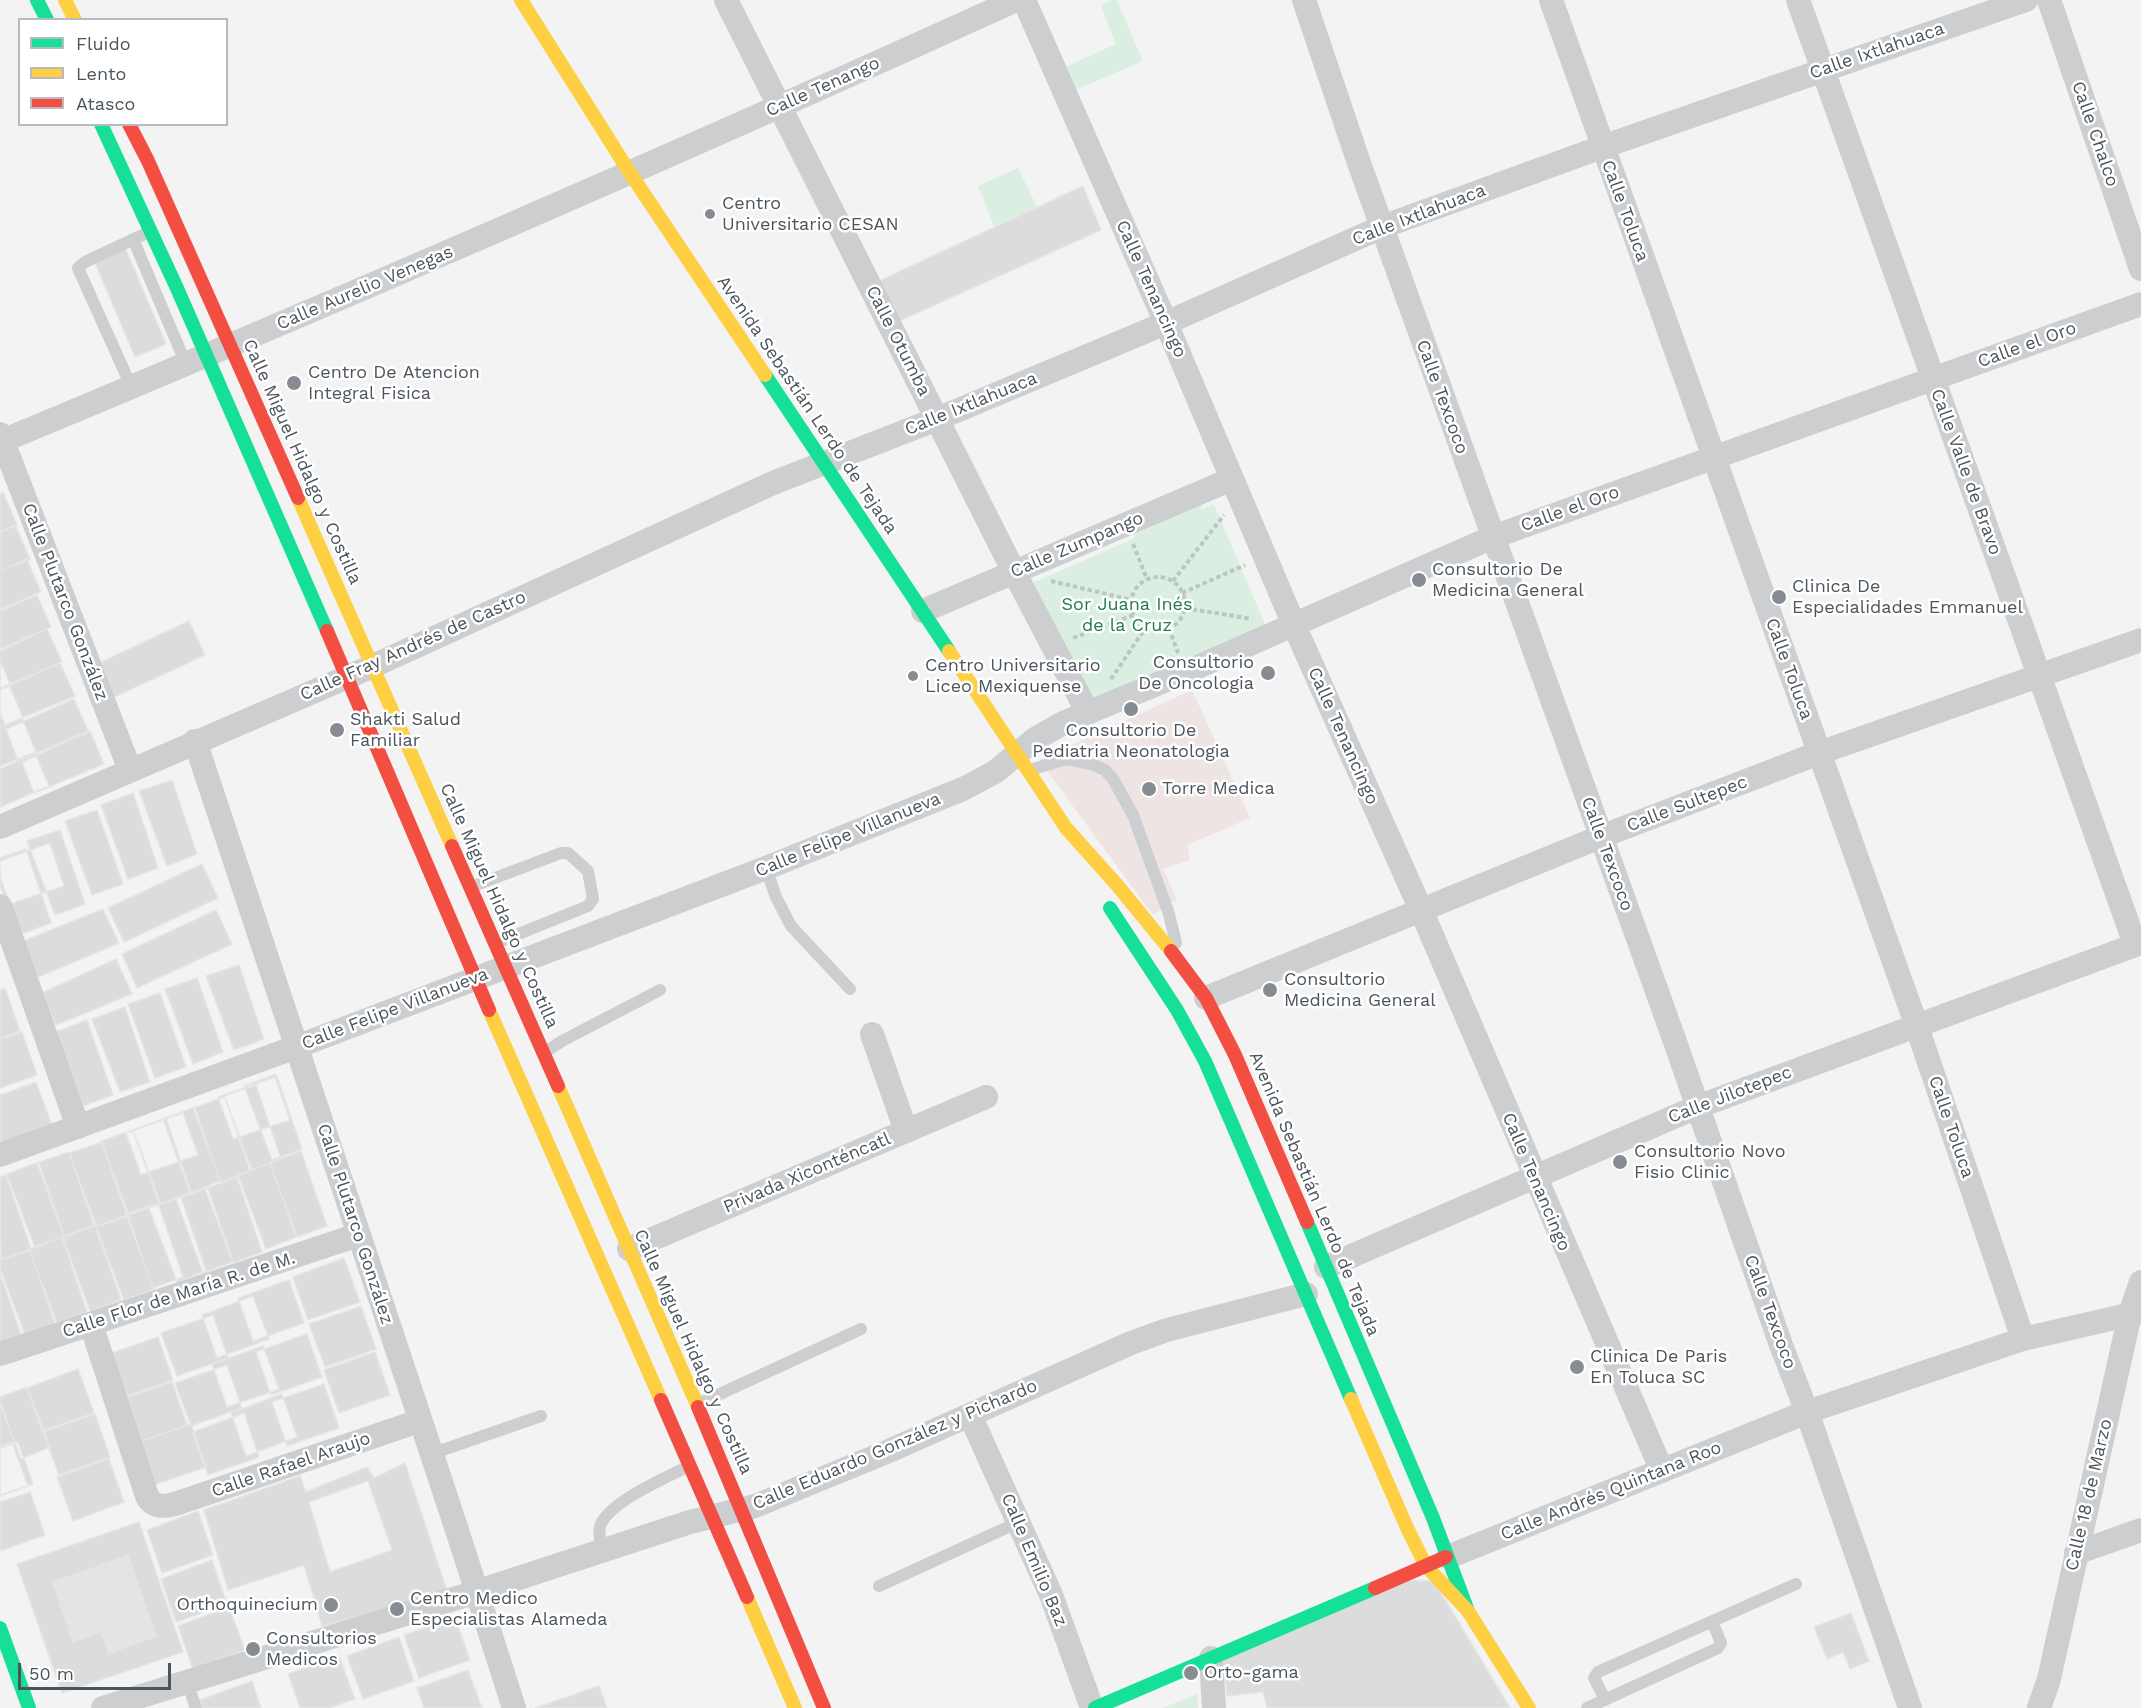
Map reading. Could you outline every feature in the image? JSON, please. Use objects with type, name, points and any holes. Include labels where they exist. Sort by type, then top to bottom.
[{"type":"main road","points":[[37,0],[46,18]]},
{"type":"main road","points":[[65,0],[74,18]]},
{"type":"main road","name":"Avenida Sebastián Lerdo de Tejada","points":[[521,0],[630,172],[1066,828],[1092,878]]},
{"type":"main road","points":[[102,126],[152,231],[196,360],[347,676],[475,978],[713,1515],[795,1708]]},
{"type":"main road","name":"Calle Miguel Hidalgo y Costilla","points":[[130,126],[148,161],[495,943],[742,1509],[824,1708]]},
{"type":"main road","name":"Avenida Sebastián Lerdo de Tejada","points":[[1066,828],[1178,959],[1206,998],[1235,1055],[1326,1267],[1448,1557],[1468,1611]]},
{"type":"main road","name":"Avenida Sebastián Lerdo de Tejada","points":[[1101,894],[1146,960],[1196,1042],[1408,1530],[1426,1566],[1468,1611],[1529,1708]]},
{"type":"main road","name":"Calle Andrés Quintana Roo","points":[[1094,1708],[1448,1557]]},
{"type":"main road","points":[[0,1628],[29,1708]]},
{"type":"street","name":"Calle Otumba","points":[[726,0],[1088,714]]},
{"type":"street","name":"Calle Tenango","points":[[630,172],[1016,0]]},
{"type":"street","name":"Calle Tenancingo","points":[[1024,0],[1166,323],[1264,557],[1421,910],[1533,1176],[1662,1472]]},
{"type":"street","name":"Calle Texcoco","points":[[1304,0],[1382,227],[1781,1345],[1807,1412],[1910,1708]]},
{"type":"street","name":"Calle Toluca","points":[[1551,0],[1916,1024],[2023,1339]]},
{"type":"street","name":"Calle Valle de Bravo","points":[[1798,0],[2039,676],[2138,943]]},
{"type":"street","name":"Calle Ixtlahuaca","points":[[825,463],[937,419],[1166,323],[1382,227],[1822,69],[2026,0]]},
{"type":"street","name":"Calle Chalco","points":[[2049,0],[2141,268]]},
{"type":"street","name":"Calle Aurelio Venegas","points":[[1,440],[230,346],[630,172]]},
{"type":"street","name":"Calle el Oro","points":[[1022,763],[1050,730],[1493,537],[2141,304]]},
{"type":"street","name":"Calle Plutarco González","points":[[1,440],[130,770]]},
{"type":"street","name":"Calle Fray Andrés de Castro","points":[[0,827],[373,666],[723,505],[825,463]]},
{"type":"street","name":"Calle Zumpango","points":[[923,611],[1126,525],[1235,487]]},
{"type":"street","name":"Calle Sultepec","points":[[1206,998],[1600,837],[1819,753],[2141,640]]},
{"type":"street","name":"Calle Plutarco González","points":[[195,741],[514,1708]]},
{"type":"street","name":"Calle Felipe Villanueva","points":[[0,1155],[296,1047],[766,868],[963,789],[995,772],[1022,763]]},
{"type":"street","points":[[0,906],[78,1127]]},
{"type":"street","name":"Calle Jilotepec","points":[[1326,1267],[1697,1107],[2138,943]]},
{"type":"street","points":[[872,1034],[906,1131]]},
{"type":"street","name":"Privada Xiconténcatl","points":[[629,1249],[986,1097]]},
{"type":"street","name":"Calle Flor de María R. de M.","points":[[0,1354],[358,1235]]},
{"type":"street","name":"Calle 18 de Marzo","points":[[2039,1708],[2049,1678],[2076,1553],[2136,1313],[2141,1282]]},
{"type":"street","name":"Calle Eduardo González y Pichardo","points":[[103,1708],[476,1592],[713,1515],[742,1509],[818,1482],[1131,1343],[1167,1330],[1306,1294]]},
{"type":"street","name":"Calle Andrés Quintana Roo","points":[[1448,1557],[1807,1412],[2023,1339],[2136,1313]]},
{"type":"street","name":"Calle Rafael Araujo","points":[[91,1324],[147,1496],[155,1505],[178,1503],[419,1421]]},
{"type":"street","name":"Calle Emilio Baz","points":[[970,1415],[1051,1596],[1094,1708]]},
{"type":"street","points":[[2076,1553],[2141,1530]]},
{"type":"street","points":[[1211,1658],[1214,1708]]},
{"type":"lane","points":[[131,386],[78,268],[85,262],[152,231]]},
{"type":"lane","points":[[133,239],[196,360]]},
{"type":"lane","points":[[1022,763],[1066,759],[1094,765],[1105,770],[1113,779],[1123,794],[1132,815],[1169,914],[1178,959]]},
{"type":"lane","points":[[470,887],[561,852],[568,853],[588,871],[593,899],[588,906],[495,943]]},
{"type":"lane","points":[[766,868],[776,897],[791,926],[850,989]]},
{"type":"lane","points":[[543,1053],[660,990]]},
{"type":"lane","points":[[697,1405],[861,1329]]},
{"type":"lane","points":[[431,1454],[541,1416]]},
{"type":"lane","points":[[602,1551],[600,1528],[611,1509],[660,1480],[691,1466]]},
{"type":"lane","points":[[879,1586],[1019,1522]]},
{"type":"lane","points":[[1605,1700],[1595,1680],[1595,1673],[1796,1584]]},
{"type":"lane","points":[[1587,1708],[1718,1648],[1721,1643],[1712,1622]]},
{"type":"lane","points":[[187,1682],[196,1708]]},
{"type":"path","points":[[1173,581],[1235,487]]},
{"type":"path","points":[[1126,525],[1147,579]]},
{"type":"path","points":[[1182,593],[1264,557]]},
{"type":"path","points":[[1014,572],[1132,600]]},
{"type":"path","points":[[1164,577],[1173,581],[1185,598],[1185,608],[1181,618],[1174,626],[1164,630],[1153,630],[1146,627],[1134,615],[1132,600],[1136,588],[1147,579],[1164,577]]},
{"type":"path","points":[[1185,608],[1294,625]]},
{"type":"path","points":[[1053,646],[1134,615]]},
{"type":"path","points":[[1107,685],[1146,627]]},
{"type":"shaded area","name":"Torre Medica","points":[[1192,690],[1250,818],[1187,845],[1190,860],[1163,869],[1177,900],[1153,915],[1039,760]]},
{"type":"shaded area","points":[[139,1522],[183,1652],[62,1693],[17,1564]]},
{"type":"green space","points":[[1110,0],[1117,0],[1143,61],[1076,90],[1067,66],[1116,44],[1101,6]]},
{"type":"green space","points":[[1018,168],[1038,209],[994,226],[978,186]]},
{"type":"green space","name":"Sor Juana Inés de la Cruz","points":[[1204,502],[1200,510],[1214,504],[1266,627],[1090,706],[1028,585],[1135,538],[1134,535]]},
{"type":"green space","points":[[1197,1694],[1198,1708],[1162,1708]]},
{"type":"building","points":[[1083,186],[1101,230],[897,322],[879,281]]},
{"type":"building","points":[[124,245],[166,344],[135,357],[93,258]]},
{"type":"building","points":[[3,492],[17,525],[0,532],[0,494]]},
{"type":"building","points":[[15,525],[30,559],[0,571],[0,533]]},
{"type":"building","points":[[27,559],[41,592],[0,609],[0,571]]},
{"type":"building","points":[[37,595],[51,627],[0,649],[0,611]]},
{"type":"building","points":[[189,621],[205,655],[110,699],[95,665]]},
{"type":"building","points":[[47,629],[62,662],[0,688],[0,651]]},
{"type":"building","points":[[0,660],[10,684],[0,688]]},
{"type":"building","points":[[60,663],[75,696],[5,725],[0,713],[0,690]]},
{"type":"building","points":[[9,685],[23,718],[0,728],[0,689]]},
{"type":"building","points":[[74,699],[88,731],[18,761],[6,729]]},
{"type":"building","points":[[22,718],[36,752],[0,766],[0,728]]},
{"type":"building","points":[[90,731],[104,764],[34,793],[22,762]]},
{"type":"building","points":[[35,753],[49,786],[0,807],[0,769]]},
{"type":"building","points":[[172,780],[197,854],[167,866],[139,791]]},
{"type":"building","points":[[133,793],[158,868],[128,879],[101,805]]},
{"type":"building","points":[[97,810],[123,884],[92,895],[65,821]]},
{"type":"building","points":[[60,830],[85,904],[55,915],[27,841]]},
{"type":"building","points":[[50,843],[64,886],[7,905],[0,885],[0,861]]},
{"type":"building","points":[[26,849],[51,923],[21,934],[0,877],[0,858]]},
{"type":"building","points":[[202,864],[218,898],[124,942],[108,908]]},
{"type":"building","points":[[103,909],[119,943],[36,978],[21,942]]},
{"type":"building","points":[[216,910],[232,944],[137,988],[122,954]]},
{"type":"building","points":[[116,959],[132,994],[56,1025],[42,993]]},
{"type":"building","points":[[239,965],[264,1039],[234,1050],[206,976]]},
{"type":"building","points":[[197,978],[223,1052],[193,1064],[165,989]]},
{"type":"building","points":[[5,988],[20,1031],[0,1038],[0,990]]},
{"type":"building","points":[[160,993],[186,1067],[155,1078],[128,1004]]},
{"type":"building","points":[[125,1007],[150,1082],[120,1092],[92,1019]]},
{"type":"building","points":[[87,1020],[113,1095],[83,1106],[56,1032]]},
{"type":"building","points":[[22,1032],[37,1075],[0,1088],[0,1039]]},
{"type":"building","points":[[276,1074],[302,1149],[272,1160],[244,1086]]},
{"type":"building","points":[[275,1077],[290,1120],[233,1139],[218,1097]]},
{"type":"building","points":[[36,1082],[52,1125],[0,1144],[0,1095]]},
{"type":"building","points":[[256,1085],[281,1159],[252,1170],[224,1096]]},
{"type":"building","points":[[225,1097],[250,1171],[221,1182],[193,1108]]},
{"type":"building","points":[[195,1107],[220,1181],[190,1193],[163,1119]]},
{"type":"building","points":[[183,1113],[198,1155],[141,1175],[126,1133]]},
{"type":"building","points":[[166,1118],[191,1192],[161,1204],[133,1130]]},
{"type":"building","points":[[133,1130],[159,1204],[129,1215],[101,1141]]},
{"type":"building","points":[[102,1142],[127,1216],[97,1227],[69,1153]]},
{"type":"building","points":[[301,1151],[327,1226],[297,1237],[270,1163]]},
{"type":"building","points":[[69,1152],[94,1226],[64,1237],[37,1163]]},
{"type":"building","points":[[39,1162],[64,1236],[35,1248],[7,1174]]},
{"type":"building","points":[[270,1163],[296,1237],[266,1249],[238,1175]]},
{"type":"building","points":[[6,1175],[31,1249],[1,1260],[0,1177]]},
{"type":"building","points":[[237,1177],[262,1252],[233,1263],[205,1189]]},
{"type":"building","points":[[208,1188],[233,1262],[203,1273],[176,1199]]},
{"type":"building","points":[[181,1197],[206,1271],[177,1282],[149,1208]]},
{"type":"building","points":[[158,1203],[183,1277],[153,1288],[126,1214]]},
{"type":"building","points":[[128,1215],[153,1289],[124,1300],[96,1226]]},
{"type":"building","points":[[95,1225],[121,1300],[90,1311],[63,1237]]},
{"type":"building","points":[[62,1237],[87,1312],[57,1323],[29,1249]]},
{"type":"building","points":[[30,1250],[55,1324],[25,1335],[0,1268],[0,1260]]},
{"type":"building","points":[[344,1258],[360,1302],[308,1320],[293,1277]]},
{"type":"building","points":[[0,1273],[22,1338],[0,1346]]},
{"type":"building","points":[[289,1280],[304,1323],[253,1341],[238,1298]]},
{"type":"building","points":[[253,1296],[269,1339],[217,1358],[202,1315]]},
{"type":"building","points":[[361,1306],[376,1349],[325,1367],[309,1324]]},
{"type":"building","points":[[213,1315],[228,1358],[177,1376],[161,1333]]},
{"type":"building","points":[[307,1334],[322,1377],[271,1395],[256,1352]]},
{"type":"building","points":[[158,1337],[173,1380],[122,1398],[106,1355]]},
{"type":"building","points":[[263,1346],[279,1389],[227,1407],[212,1364]]},
{"type":"building","points":[[375,1352],[390,1395],[339,1413],[324,1370]]},
{"type":"building","points":[[227,1365],[242,1408],[191,1426],[175,1383]]},
{"type":"building","points":[[78,1369],[94,1413],[42,1431],[27,1388]]},
{"type":"building","points":[[172,1382],[187,1425],[136,1443],[120,1400]]},
{"type":"building","points":[[324,1384],[339,1428],[287,1446],[272,1402]]},
{"type":"building","points":[[27,1387],[50,1447],[21,1459],[0,1403],[0,1397]]},
{"type":"building","points":[[282,1394],[297,1437],[246,1456],[231,1413]]},
{"type":"building","points":[[0,1401],[14,1441],[0,1446]]},
{"type":"building","points":[[244,1413],[259,1457],[208,1475],[193,1432]]},
{"type":"building","points":[[95,1414],[110,1457],[59,1475],[43,1432]]},
{"type":"building","points":[[191,1424],[206,1467],[154,1485],[139,1442]]},
{"type":"building","points":[[12,1442],[28,1486],[0,1495],[0,1447]]},
{"type":"building","points":[[18,1442],[33,1484],[0,1496],[0,1448]]},
{"type":"building","points":[[109,1459],[124,1502],[73,1521],[57,1477]]},
{"type":"building","points":[[405,1463],[447,1591],[322,1626],[304,1565],[228,1590],[204,1510],[300,1476],[306,1492],[367,1467],[374,1478]]},
{"type":"building","points":[[368,1481],[392,1550],[330,1572],[309,1502]]},
{"type":"building","points":[[30,1492],[45,1535],[0,1551],[0,1502]]},
{"type":"building","points":[[198,1511],[213,1555],[162,1573],[147,1530]]},
{"type":"building","points":[[139,1522],[183,1652],[62,1693],[17,1564]],"holes":[[[128,1556],[156,1636],[109,1653],[101,1632],[73,1642],[53,1582]]]},
{"type":"building","points":[[212,1560],[227,1604],[176,1622],[161,1579]]},
{"type":"building","points":[[1406,1580],[1434,1581],[1510,1708],[1267,1708],[1263,1692],[1227,1696],[1223,1659]]},
{"type":"building","points":[[229,1607],[245,1650],[193,1669],[178,1626]]},
{"type":"building","points":[[1851,1613],[1869,1661],[1850,1669],[1843,1652],[1827,1659],[1814,1627]]},
{"type":"building","points":[[455,1617],[470,1660],[419,1678],[404,1635]]},
{"type":"building","points":[[399,1637],[414,1681],[363,1699],[347,1656]]},
{"type":"building","points":[[339,1656],[355,1699],[329,1708],[300,1708],[288,1674]]},
{"type":"building","points":[[468,1670],[482,1708],[424,1708],[417,1688]]},
{"type":"building","points":[[252,1681],[261,1708],[203,1708],[200,1700]]},
{"type":"building","points":[[599,1686],[607,1708],[535,1708]]},
{"type":"traffic: fast","points":[[37,0],[46,18]]},
{"type":"traffic: fast","points":[[102,126],[176,286],[327,631]]},
{"type":"traffic: fast","points":[[765,375],[949,651]]},
{"type":"traffic: fast","points":[[1110,908],[1177,1010],[1205,1061],[1351,1399]]},
{"type":"traffic: fast","points":[[1307,1222],[1433,1518],[1468,1611]]},
{"type":"traffic: fast","points":[[1095,1708],[1375,1588]]},
{"type":"traffic: fast","points":[[0,1628],[29,1708]]},
{"type":"traffic: slow","points":[[65,0],[74,18]]},
{"type":"traffic: slow","points":[[521,0],[630,173],[765,375]]},
{"type":"traffic: slow","points":[[298,498],[452,846]]},
{"type":"traffic: slow","points":[[949,651],[1066,828],[1171,951]]},
{"type":"traffic: slow","points":[[489,1010],[661,1400]]},
{"type":"traffic: slow","points":[[558,1086],[698,1407]]},
{"type":"traffic: slow","points":[[1351,1399],[1426,1566],[1468,1611],[1529,1708]]},
{"type":"traffic: slow","points":[[747,1597],[795,1708]]},
{"type":"traffic: jam","points":[[130,126],[148,161],[298,498]]},
{"type":"traffic: jam","points":[[327,631],[489,1010]]},
{"type":"traffic: jam","points":[[452,846],[558,1086]]},
{"type":"traffic: jam","points":[[1171,951],[1206,998],[1235,1055],[1307,1222]]},
{"type":"traffic: jam","points":[[661,1400],[747,1597]]},
{"type":"traffic: jam","points":[[698,1407],[824,1708]]},
{"type":"traffic: jam","points":[[1375,1588],[1446,1557]]},
{"type":"place","name":"Centro Universitario CESAN","points":[[710,214]]},
{"type":"place","name":"Centro De Atencion Integral Fisica","points":[[294,383]]},
{"type":"place","name":"Consultorio De Medicina General","points":[[1419,580]]},
{"type":"place","name":"Clinica De Especialidades Emmanuel","points":[[1779,597]]},
{"type":"place","name":"Consultorio De Oncologia","points":[[1268,673]]},
{"type":"place","name":"Centro Universitario Liceo Mexiquense","points":[[913,676]]},
{"type":"place","name":"Consultorio De Pediatria Neonatologia","points":[[1131,709]]},
{"type":"place","name":"Shakti Salud Familiar","points":[[337,730]]},
{"type":"place","name":"Torre Medica","points":[[1149,789]]},
{"type":"place","name":"Consultorio Medicina General","points":[[1270,990]]},
{"type":"place","name":"Consultorio Novo Fisio Clinic","points":[[1620,1162]]},
{"type":"place","name":"Clinica De Paris En Toluca SC","points":[[1577,1367]]},
{"type":"place","name":"Orthoquinecium","points":[[331,1605]]},
{"type":"place","name":"Centro Medico Especialistas Alameda","points":[[397,1609]]},
{"type":"place","name":"Consultorios Medicos","points":[[253,1649]]},
{"type":"place","name":"Orto-gama","points":[[1191,1673]]}]
